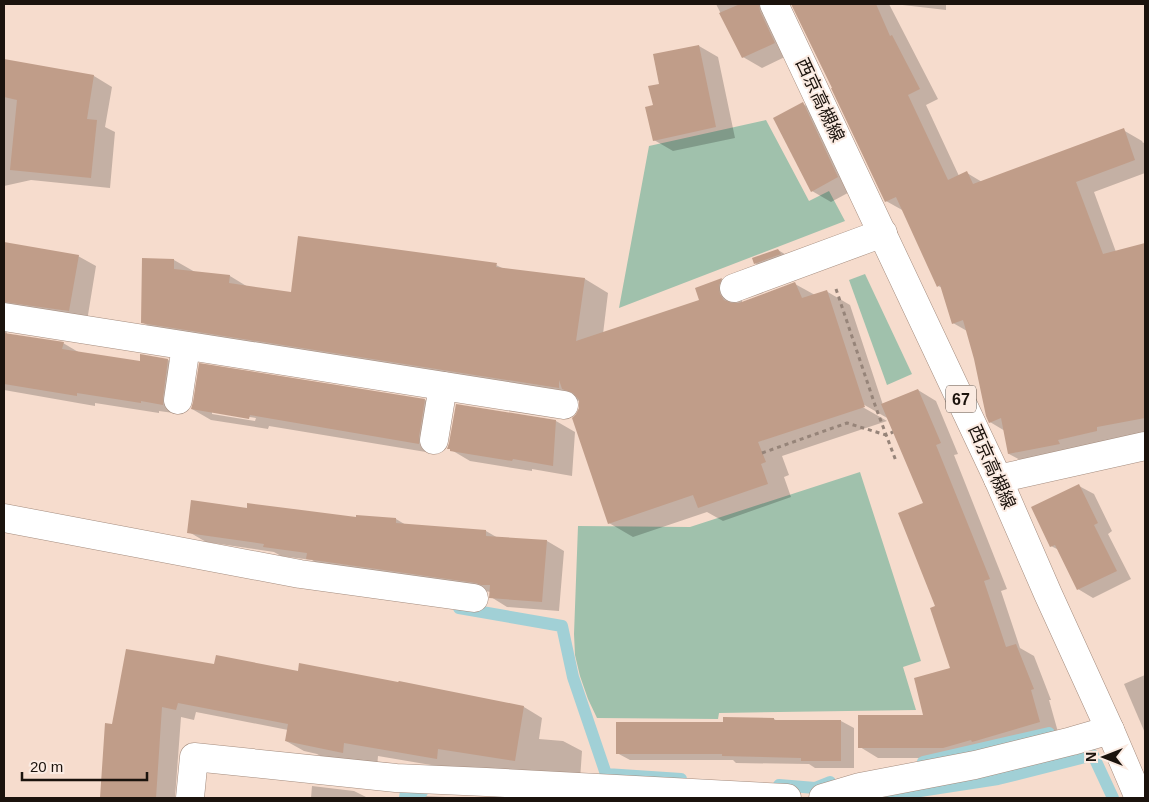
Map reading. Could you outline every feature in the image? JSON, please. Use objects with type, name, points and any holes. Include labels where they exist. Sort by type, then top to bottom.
[{"type":"street","name":"西京高槻線","points":[[774,4],[998,479],[1110,730],[1138,798]]},
{"type":"street","points":[[734,288],[882,233]]},
{"type":"street","points":[[4,317],[564,405]]},
{"type":"street","points":[[178,400],[186,346]]},
{"type":"street","points":[[434,440],[443,386]]},
{"type":"street","points":[[998,479],[1145,446]]},
{"type":"street","points":[[4,518],[300,574],[474,598]]},
{"type":"street","points":[[823,798],[860,787],[975,765],[1110,730]]},
{"type":"street","points":[[190,798],[194,757],[395,788],[486,782],[615,794],[787,798]]},
{"type":"path","points":[[824,254],[896,461]]},
{"type":"path","points":[[762,453],[847,423],[886,435],[893,432]]},
{"type":"green space","points":[[766,120],[809,201],[829,191],[845,221],[619,308],[649,146]]},
{"type":"green space","points":[[865,274],[912,374],[887,385],[849,280]]},
{"type":"green space","points":[[860,472],[921,661],[903,667],[916,710],[719,713],[718,719],[597,718],[588,699],[575,655],[578,526],[690,527]]},
{"type":"building","points":[[740,4],[759,4],[760,11],[775,43],[742,58],[719,13]]},
{"type":"building","points":[[791,4],[876,4],[890,36],[892,35],[920,89],[908,95],[948,180],[967,171],[973,184],[1124,128],[1135,160],[1076,182],[1103,254],[1145,243],[1145,418],[1097,427],[1097,431],[1058,440],[1060,444],[1008,454],[1001,418],[989,423],[986,416],[974,359],[963,320],[952,324],[940,285],[937,287],[896,197],[885,202]]},
{"type":"building","points":[[699,45],[716,127],[653,141],[645,107],[653,105],[648,86],[659,84],[653,54]]},
{"type":"building","points":[[4,59],[94,75],[87,119],[97,120],[91,178],[10,170],[17,100],[4,97]]},
{"type":"building","points":[[803,102],[838,177],[811,192],[773,118]]},
{"type":"building","points":[[298,236],[497,263],[496,267],[585,278],[576,341],[699,300],[695,288],[722,278],[719,286],[720,294],[724,300],[732,303],[739,303],[795,282],[802,298],[827,290],[865,407],[758,442],[766,462],[761,464],[768,484],[698,508],[693,495],[608,524],[572,418],[579,408],[579,400],[573,393],[562,389],[559,380],[559,388],[141,323],[142,258],[174,259],[174,269],[230,275],[229,283],[291,292]]},
{"type":"building","points":[[4,242],[79,255],[69,311],[4,302]]},
{"type":"building","points":[[778,249],[781,254],[754,264],[752,258]]},
{"type":"building","points":[[4,333],[64,342],[62,349],[140,361],[140,354],[168,359],[163,405],[77,393],[77,396],[4,384]]},
{"type":"building","points":[[199,363],[425,399],[419,444],[250,415],[249,419],[191,409]]},
{"type":"building","points":[[918,389],[941,443],[936,445],[990,579],[984,581],[1006,647],[1016,644],[1034,689],[1031,690],[1040,722],[972,742],[971,740],[943,748],[858,748],[858,715],[923,715],[914,678],[950,668],[930,608],[935,606],[898,513],[923,503],[881,404]]},
{"type":"building","points":[[456,404],[556,420],[553,466],[450,451],[450,449],[447,449]]},
{"type":"building","points":[[1079,484],[1098,523],[1094,525],[1117,571],[1077,590],[1055,545],[1050,547],[1031,507]]},
{"type":"building","points":[[191,500],[247,508],[247,503],[356,517],[356,515],[396,518],[396,523],[486,530],[486,536],[547,540],[542,602],[489,598],[490,585],[306,559],[307,553],[263,547],[264,544],[187,533]]},
{"type":"building","points":[[126,649],[214,664],[216,655],[298,671],[299,663],[524,706],[515,761],[438,749],[437,759],[344,743],[343,753],[285,741],[288,724],[178,703],[176,710],[162,707],[156,798],[100,798],[105,723],[112,724]]},
{"type":"building","points":[[723,717],[774,718],[774,720],[841,720],[841,761],[801,761],[801,758],[722,756],[722,754],[616,754],[616,722],[723,722]]},
{"type":"waterway","points":[[459,608],[562,626],[573,677],[606,774],[681,779]]},
{"type":"waterway","points":[[923,762],[1049,733]]},
{"type":"waterway","points":[[875,798],[998,779],[1093,755],[1113,798]]},
{"type":"waterway","points":[[779,785],[815,788],[830,782]]},
{"type":"waterway","points":[[405,798],[406,791],[422,792]]}]
